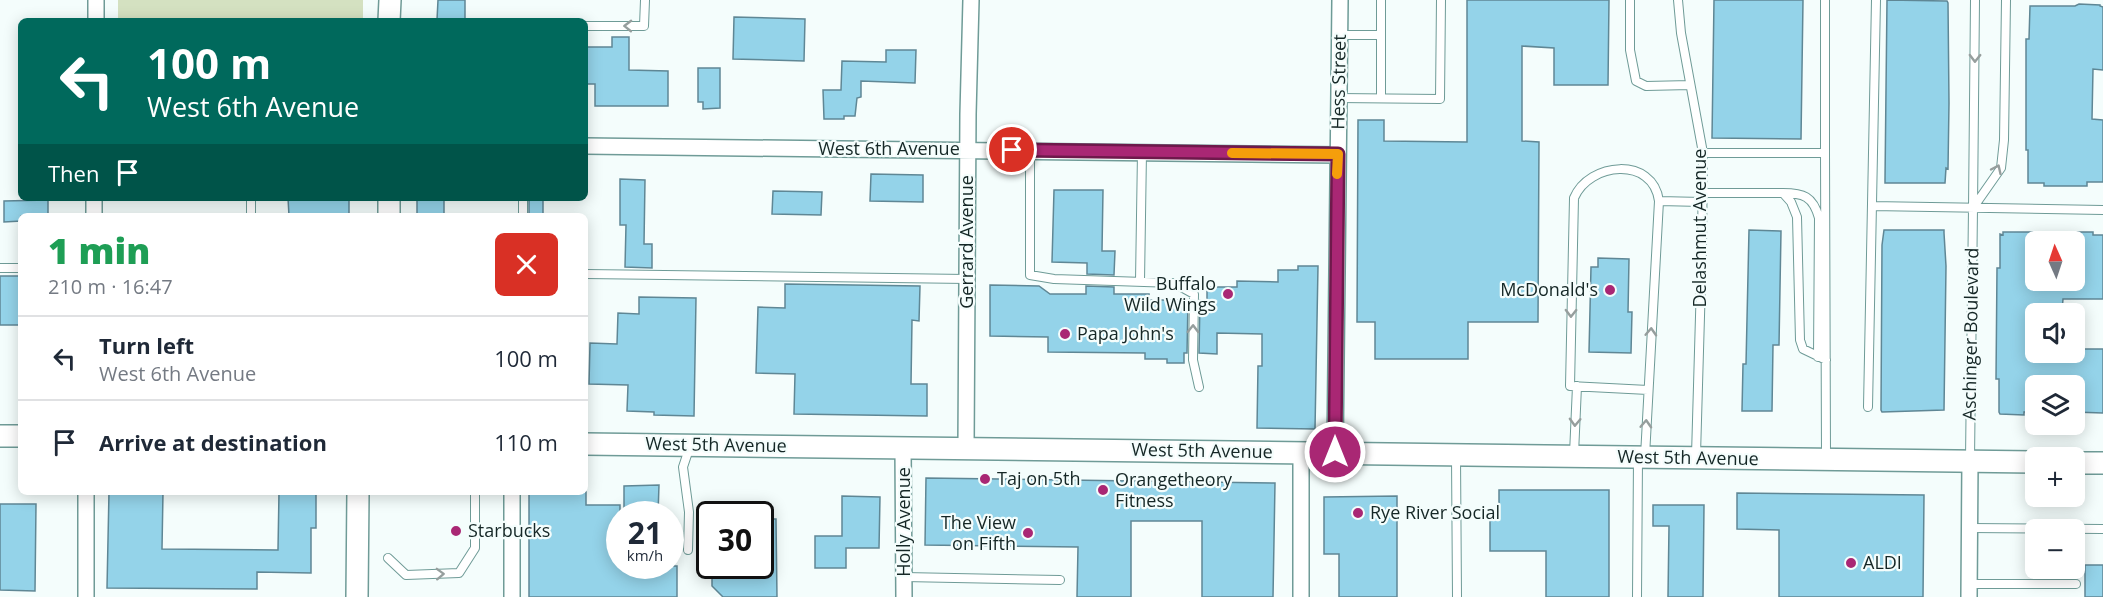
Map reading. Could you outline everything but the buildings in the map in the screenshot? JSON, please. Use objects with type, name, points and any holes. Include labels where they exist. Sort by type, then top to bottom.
[{"type":"main road","points":[[390,0],[390,18]]},
{"type":"main road","points":[[0,436],[18,436]]},
{"type":"main road","name":"West 5th Avenue","points":[[588,444],[2025,462]]},
{"type":"main road","points":[[2085,463],[2103,463]]},
{"type":"main road","points":[[357,597],[358,495]]},
{"type":"street","points":[[96,0],[96,18]]},
{"type":"street","name":"Gerrard Avenue","points":[[966,447],[967,150],[971,0]]},
{"type":"street","name":"Hess Street","points":[[1335,452],[1340,0]]},
{"type":"street","name":"West 6th Avenue","points":[[588,146],[1338,154]]},
{"type":"street","name":"Holly Avenue","points":[[903,447],[904,597]]},
{"type":"street","points":[[1301,452],[1301,597]]},
{"type":"street","points":[[1969,591],[1970,461]]},
{"type":"street","points":[[86,495],[86,597]]},
{"type":"street","points":[[512,495],[512,597]]},
{"type":"lane","points":[[588,26],[644,26],[645,0]]},
{"type":"lane","points":[[1381,0],[1381,98]]},
{"type":"lane","points":[[1338,98],[1440,99],[1441,0]]},
{"type":"lane","points":[[1630,0],[1630,50],[1636,81],[1646,86],[1690,85]]},
{"type":"lane","name":"Delashmut Avenue","points":[[1678,0],[1681,33],[1702,153],[1696,459]]},
{"type":"lane","points":[[1825,0],[1826,460]]},
{"type":"lane","points":[[1868,407],[1876,0]]},
{"type":"lane","name":"Aschinger Boulevard","points":[[1970,461],[1976,0]]},
{"type":"lane","points":[[1973,208],[2001,168],[2004,140],[2006,0]]},
{"type":"lane","points":[[1340,35],[1381,35]]},
{"type":"lane","points":[[1030,151],[1030,275],[1054,279],[1140,280],[1174,283],[1194,294],[1193,360],[1199,387]]},
{"type":"lane","points":[[1140,280],[1142,152]]},
{"type":"lane","points":[[1702,153],[1825,153]]},
{"type":"lane","points":[[1637,597],[1641,458],[1648,390],[1659,201],[1656,190],[1642,176],[1630,169],[1615,169],[1598,174],[1581,186],[1574,198],[1570,386],[1648,390]]},
{"type":"lane","points":[[1702,193],[1798,193],[1809,198],[1819,218],[1818,357]]},
{"type":"lane","points":[[1783,193],[1791,202],[1797,217],[1800,340],[1803,349],[1826,360]]},
{"type":"lane","points":[[1659,201],[1702,202]]},
{"type":"lane","points":[[1872,206],[2103,210]]},
{"type":"lane","points":[[0,268],[18,268]]},
{"type":"lane","points":[[588,274],[967,279]]},
{"type":"lane","points":[[1574,457],[1577,386]]},
{"type":"lane","points":[[688,550],[689,512],[683,467],[690,445]]},
{"type":"lane","points":[[1456,455],[1456,597]]},
{"type":"lane","points":[[388,558],[406,575],[459,573],[475,548],[475,495]]},
{"type":"lane","points":[[1970,528],[2103,529]]},
{"type":"lane","points":[[904,577],[1060,580]]},
{"type":"lane","points":[[1969,591],[2076,584]]},
{"type":"green space","points":[[118,0],[363,0],[363,18],[118,18]]},
{"type":"slow traffic","points":[[1232,153],[1338,154],[1337,174]]},
{"type":"place","name":"McDonald's","points":[[1610,290]]},
{"type":"place","name":"Buffalo Wild Wings","points":[[1228,294]]},
{"type":"place","name":"Papa John's","points":[[1065,334]]},
{"type":"place","name":"Taj on 5th","points":[[985,479]]},
{"type":"place","name":"Orangetheory Fitness","points":[[1103,490]]},
{"type":"place","name":"Rye River Social","points":[[1358,513]]},
{"type":"place","name":"Starbucks","points":[[456,531]]},
{"type":"place","name":"The View on Fifth","points":[[1028,533]]},
{"type":"place","name":"ALDI","points":[[1851,563]]},
{"type":"route","points":[[1012,150],[1338,154],[1335,452]]}]
